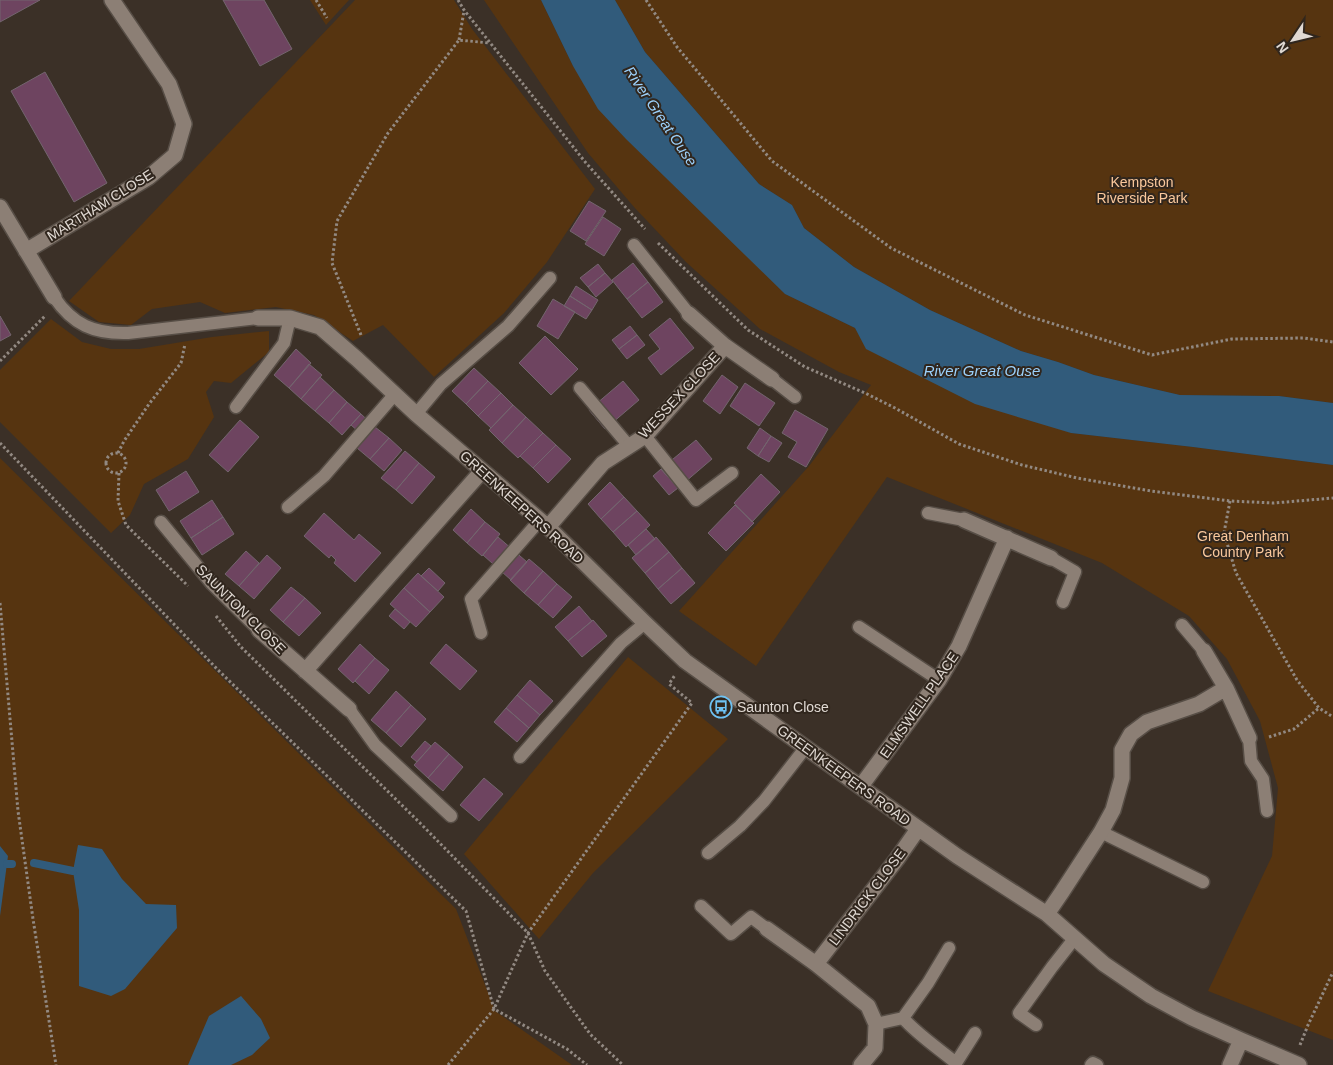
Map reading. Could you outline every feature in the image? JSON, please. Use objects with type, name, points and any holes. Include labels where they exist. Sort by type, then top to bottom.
[{"type":"street","name":"MARTHAM CLOSE","points":[[26,251],[149,178],[175,155],[184,124],[169,84],[112,0]]},
{"type":"street","points":[[0,208],[56,301]]},
{"type":"street","name":"WESSEX CLOSE","points":[[689,314],[724,346],[772,379]]},
{"type":"street","name":"GREENKEEPERS ROAD","points":[[258,318],[290,318],[320,328],[357,359],[416,414],[544,523],[685,661],[957,856],[1047,914],[1104,964],[1151,996],[1192,1018],[1296,1064]]},
{"type":"street","name":"WESSEX CLOSE","points":[[544,523],[603,463],[645,436],[724,346]]},
{"type":"street","points":[[305,671],[482,471]]},
{"type":"street","points":[[964,520],[1050,558]]},
{"type":"street","name":"ELMSWELL PLACE","points":[[861,786],[939,680],[959,646],[1007,538]]},
{"type":"street","name":"SAUNTON CLOSE","points":[[259,630],[349,709]]},
{"type":"street","points":[[1204,651],[1226,688],[1249,738]]},
{"type":"street","points":[[1047,914],[1101,832],[1113,810],[1122,778],[1122,750],[1130,734],[1147,722],[1199,704],[1226,688]]},
{"type":"street","name":"LINDRICK CLOSE","points":[[816,964],[897,859],[918,828]]},
{"type":"street","points":[[767,930],[816,964],[868,1006],[876,1024],[875,1048],[862,1065]]},
{"type":"street","points":[[1230,1065],[1241,1040]]},
{"type":"lane","points":[[634,245],[689,314]]},
{"type":"lane","points":[[416,414],[441,384],[508,326],[550,278]]},
{"type":"lane","points":[[56,301],[70,317],[82,325],[112,334],[258,318]]},
{"type":"lane","points":[[236,407],[284,343],[290,318]]},
{"type":"lane","points":[[772,379],[796,397]]},
{"type":"lane","points":[[580,388],[629,446]]},
{"type":"lane","points":[[288,507],[324,476],[395,394]]},
{"type":"lane","points":[[645,436],[696,500],[732,473]]},
{"type":"lane","points":[[928,512],[964,520]]},
{"type":"lane","name":"SAUNTON CLOSE","points":[[161,522],[212,584],[259,630]]},
{"type":"lane","points":[[481,633],[472,599],[544,523]]},
{"type":"lane","points":[[1050,558],[1075,572],[1063,602]]},
{"type":"lane","points":[[520,757],[621,643],[645,623]]},
{"type":"lane","points":[[1182,625],[1204,651]]},
{"type":"lane","points":[[858,626],[939,680]]},
{"type":"lane","name":"SAUNTON CLOSE","points":[[349,709],[375,745],[451,816]]},
{"type":"lane","points":[[1249,738],[1251,761],[1263,779],[1267,811]]},
{"type":"lane","points":[[708,853],[740,826],[764,801],[806,747]]},
{"type":"lane","points":[[1101,832],[1203,882]]},
{"type":"lane","points":[[701,906],[730,934],[751,917],[767,930]]},
{"type":"lane","points":[[1036,1025],[1019,1013],[1074,939]]},
{"type":"lane","points":[[876,1024],[903,1018],[928,983],[949,948]]},
{"type":"lane","points":[[903,1018],[914,1030],[956,1063],[975,1033]]},
{"type":"lane","points":[[1092,1065],[1093,1063],[1097,1065]]},
{"type":"path","points":[[316,0],[327,18]]},
{"type":"path","points":[[458,0],[489,43],[586,163],[645,230]]},
{"type":"path","points":[[646,0],[677,47],[772,161],[891,248],[1024,315],[1152,355],[1232,339],[1304,338],[1333,342]]},
{"type":"path","points":[[357,359],[365,347],[332,263],[337,221],[388,133],[459,40],[464,10]]},
{"type":"path","points":[[459,40],[489,43]]},
{"type":"path","points":[[658,242],[748,330],[805,367],[865,393],[959,444],[1022,465],[1077,478],[1151,491],[1230,501],[1274,503],[1333,498]]},
{"type":"path","points":[[0,361],[44,317],[56,301]]},
{"type":"path","points":[[118,453],[149,404],[181,363],[188,326]]},
{"type":"path","points":[[0,443],[218,670],[466,911],[494,1009],[566,1049],[587,1065]]},
{"type":"path","points":[[118,453],[124,457],[127,463],[125,470],[119,473],[112,473],[109,471],[106,462],[109,456],[118,453]]},
{"type":"path","points":[[119,473],[118,501],[126,524],[190,588]]},
{"type":"path","points":[[1230,501],[1224,533],[1236,573],[1298,680],[1319,708],[1333,716]]},
{"type":"path","points":[[0,603],[18,811],[56,1065]]},
{"type":"path","points":[[211,610],[241,647],[421,824],[528,933],[545,971],[590,1034],[623,1065]]},
{"type":"path","points":[[448,1065],[494,1009],[528,933],[692,704],[668,684],[685,661]]},
{"type":"path","points":[[1249,738],[1258,741],[1294,729],[1319,708]]},
{"type":"path","points":[[1296,1064],[1308,1025],[1333,972]]},
{"type":"green space","points":[[310,0],[349,0],[326,25]]},
{"type":"green space","points":[[355,0],[454,0],[472,29],[595,189],[547,262],[504,313],[434,377],[383,325],[353,341],[314,315],[276,307],[225,313],[200,302],[152,309],[131,325],[99,322],[69,301]]},
{"type":"green space","name":"Great Denham Country Park","points":[[484,0],[541,0],[573,66],[785,294],[855,328],[867,349],[1071,433],[1333,465],[1333,1040],[1208,991],[1272,856],[1278,788],[1260,721],[1227,659],[1189,616],[1102,563],[887,477],[756,666],[679,611],[809,466],[871,385],[839,372],[760,329],[686,262],[634,207],[588,153]]},
{"type":"green space","name":"Kempston Riverside Park","points":[[615,0],[1333,0],[1333,403],[1279,396],[1180,395],[1094,375],[1021,351],[930,310],[854,267],[804,228],[792,205],[759,184],[645,52]]},
{"type":"green space","points":[[51,319],[82,342],[111,349],[139,349],[212,337],[269,331],[269,352],[231,383],[214,381],[206,392],[214,417],[188,459],[144,484],[130,515],[111,533],[0,422],[0,370]]},
{"type":"green space","points":[[0,458],[456,909],[495,1011],[572,1065],[0,1065]]},
{"type":"green space","points":[[628,657],[728,739],[593,873],[539,939],[464,854]]},
{"type":"water","name":"River Great Ouse","points":[[541,0],[615,0],[645,52],[759,184],[792,205],[804,228],[854,267],[930,310],[1021,351],[1094,375],[1180,395],[1279,396],[1333,403],[1333,465],[1071,433],[975,404],[866,349],[855,328],[785,294],[626,139],[598,109],[573,66]]},
{"type":"water","points":[[78,845],[102,849],[122,879],[146,904],[176,905],[177,928],[125,989],[111,996],[79,986],[79,910],[73,871]]},
{"type":"water","points":[[0,846],[8,856],[0,916]]},
{"type":"water","points":[[241,996],[261,1019],[270,1038],[252,1055],[231,1065],[188,1065],[209,1016]]},
{"type":"building","points":[[0,0],[40,0],[0,22]]},
{"type":"building","points":[[223,0],[264,0],[292,49],[260,66]]},
{"type":"building","points":[[45,72],[107,183],[74,202],[11,91]]},
{"type":"building","points":[[589,201],[606,211],[586,241],[570,231]]},
{"type":"building","points":[[603,217],[621,229],[604,256],[585,244]]},
{"type":"building","points":[[633,263],[648,282],[627,299],[612,280]]},
{"type":"building","points":[[598,264],[605,273],[588,287],[580,278]]},
{"type":"building","points":[[605,273],[613,282],[596,297],[588,287]]},
{"type":"building","points":[[648,282],[663,302],[642,318],[627,299]]},
{"type":"building","points":[[576,286],[598,300],[592,310],[570,296]]},
{"type":"building","points":[[570,296],[592,310],[586,319],[564,306]]},
{"type":"building","points":[[553,299],[575,312],[558,339],[537,326]]},
{"type":"building","points":[[0,316],[11,335],[0,341]]},
{"type":"building","points":[[670,318],[694,348],[661,375],[648,358],[660,349],[649,335]]},
{"type":"building","points":[[630,326],[637,335],[619,349],[612,340]]},
{"type":"building","points":[[637,335],[645,345],[627,359],[619,349]]},
{"type":"building","points":[[545,336],[578,369],[551,395],[519,363]]},
{"type":"building","points":[[296,349],[311,363],[289,388],[274,375]]},
{"type":"building","points":[[309,364],[322,375],[301,399],[289,388]]},
{"type":"building","points":[[474,368],[488,381],[466,404],[452,391]]},
{"type":"building","points":[[722,375],[738,387],[720,414],[703,401]]},
{"type":"building","points":[[320,377],[334,390],[315,411],[301,399]]},
{"type":"building","points":[[488,381],[501,393],[478,416],[466,404]]},
{"type":"building","points":[[623,381],[639,400],[605,429],[589,410]]},
{"type":"building","points":[[745,383],[775,403],[759,426],[730,406]]},
{"type":"building","points":[[334,390],[347,402],[329,423],[315,411]]},
{"type":"building","points":[[501,393],[513,405],[491,428],[478,416]]},
{"type":"building","points":[[347,402],[361,414],[342,435],[329,423]]},
{"type":"building","points":[[513,405],[526,417],[502,443],[489,430]]},
{"type":"building","points":[[795,410],[828,429],[806,467],[788,457],[797,442],[782,433]]},
{"type":"building","points":[[361,414],[375,427],[366,438],[351,425]]},
{"type":"building","points":[[526,417],[543,433],[518,458],[502,443]]},
{"type":"building","points":[[240,420],[259,437],[228,472],[209,455]]},
{"type":"building","points":[[375,427],[389,438],[370,459],[357,448]]},
{"type":"building","points":[[760,428],[771,436],[758,456],[747,448]]},
{"type":"building","points":[[543,433],[556,445],[533,468],[520,456]]},
{"type":"building","points":[[771,436],[782,443],[769,462],[758,456]]},
{"type":"building","points":[[389,438],[402,450],[384,471],[370,459]]},
{"type":"building","points":[[696,440],[712,459],[678,488],[661,469]]},
{"type":"building","points":[[556,445],[571,459],[548,483],[533,468]]},
{"type":"building","points":[[405,451],[419,463],[396,490],[381,478]]},
{"type":"building","points":[[419,463],[435,477],[412,504],[396,490]]},
{"type":"building","points":[[661,469],[678,488],[669,495],[653,476]]},
{"type":"building","points":[[186,471],[199,492],[169,511],[156,490]]},
{"type":"building","points":[[761,474],[780,492],[752,522],[734,503]]},
{"type":"building","points":[[610,482],[624,497],[601,519],[588,504]]},
{"type":"building","points":[[624,497],[637,511],[613,532],[601,519]]},
{"type":"building","points":[[212,500],[223,517],[191,538],[180,521]]},
{"type":"building","points":[[735,505],[754,523],[726,551],[708,533]]},
{"type":"building","points":[[471,509],[485,522],[467,543],[453,530]]},
{"type":"building","points":[[637,511],[650,525],[626,547],[613,532]]},
{"type":"building","points":[[324,513],[354,540],[359,534],[381,553],[355,582],[334,563],[336,560],[331,555],[329,558],[304,536]]},
{"type":"building","points":[[223,517],[234,534],[202,555],[191,538]]},
{"type":"building","points":[[485,522],[500,534],[482,556],[467,543]]},
{"type":"building","points":[[646,529],[655,539],[636,555],[628,545]]},
{"type":"building","points":[[498,537],[527,562],[511,580],[483,555]]},
{"type":"building","points":[[656,537],[669,552],[645,573],[632,558]]},
{"type":"building","points":[[246,551],[259,563],[239,586],[225,574]]},
{"type":"building","points":[[669,552],[682,568],[658,589],[645,573]]},
{"type":"building","points":[[267,555],[281,568],[254,599],[239,586]]},
{"type":"building","points":[[529,559],[543,571],[524,593],[510,580]]},
{"type":"building","points":[[429,568],[445,583],[438,591],[421,576]]},
{"type":"building","points":[[682,568],[695,583],[671,604],[658,589]]},
{"type":"building","points":[[543,571],[557,584],[538,605],[524,593]]},
{"type":"building","points":[[418,573],[444,597],[430,612],[404,588]]},
{"type":"building","points":[[557,584],[572,597],[553,618],[538,605]]},
{"type":"building","points":[[291,587],[305,598],[283,622],[270,610]]},
{"type":"building","points":[[404,588],[430,612],[416,627],[390,604]]},
{"type":"building","points":[[305,598],[321,613],[299,636],[283,622]]},
{"type":"building","points":[[579,606],[592,621],[568,641],[555,627]]},
{"type":"building","points":[[395,609],[410,622],[404,629],[389,616]]},
{"type":"building","points":[[593,620],[607,636],[582,657],[568,641]]},
{"type":"building","points":[[360,644],[375,658],[353,683],[338,669]]},
{"type":"building","points":[[446,644],[477,671],[460,690],[430,663]]},
{"type":"building","points":[[375,658],[389,670],[369,694],[355,681]]},
{"type":"building","points":[[530,680],[553,701],[540,715],[517,695]]},
{"type":"building","points":[[396,691],[411,705],[386,733],[371,720]]},
{"type":"building","points":[[517,695],[540,715],[529,728],[506,708]]},
{"type":"building","points":[[411,705],[426,719],[401,747],[386,733]]},
{"type":"building","points":[[506,708],[529,728],[517,742],[494,722]]},
{"type":"building","points":[[425,741],[431,746],[417,762],[411,757]]},
{"type":"building","points":[[435,742],[449,754],[428,778],[414,765]]},
{"type":"building","points":[[449,754],[463,767],[443,791],[428,778]]},
{"type":"building","points":[[484,778],[503,794],[479,821],[460,805]]},
{"type":"waterway","points":[[34,863],[73,871]]},
{"type":"waterway","points":[[7,864],[12,864]]},
{"type":"place","name":"Saunton Close","points":[[721,707]]}]
